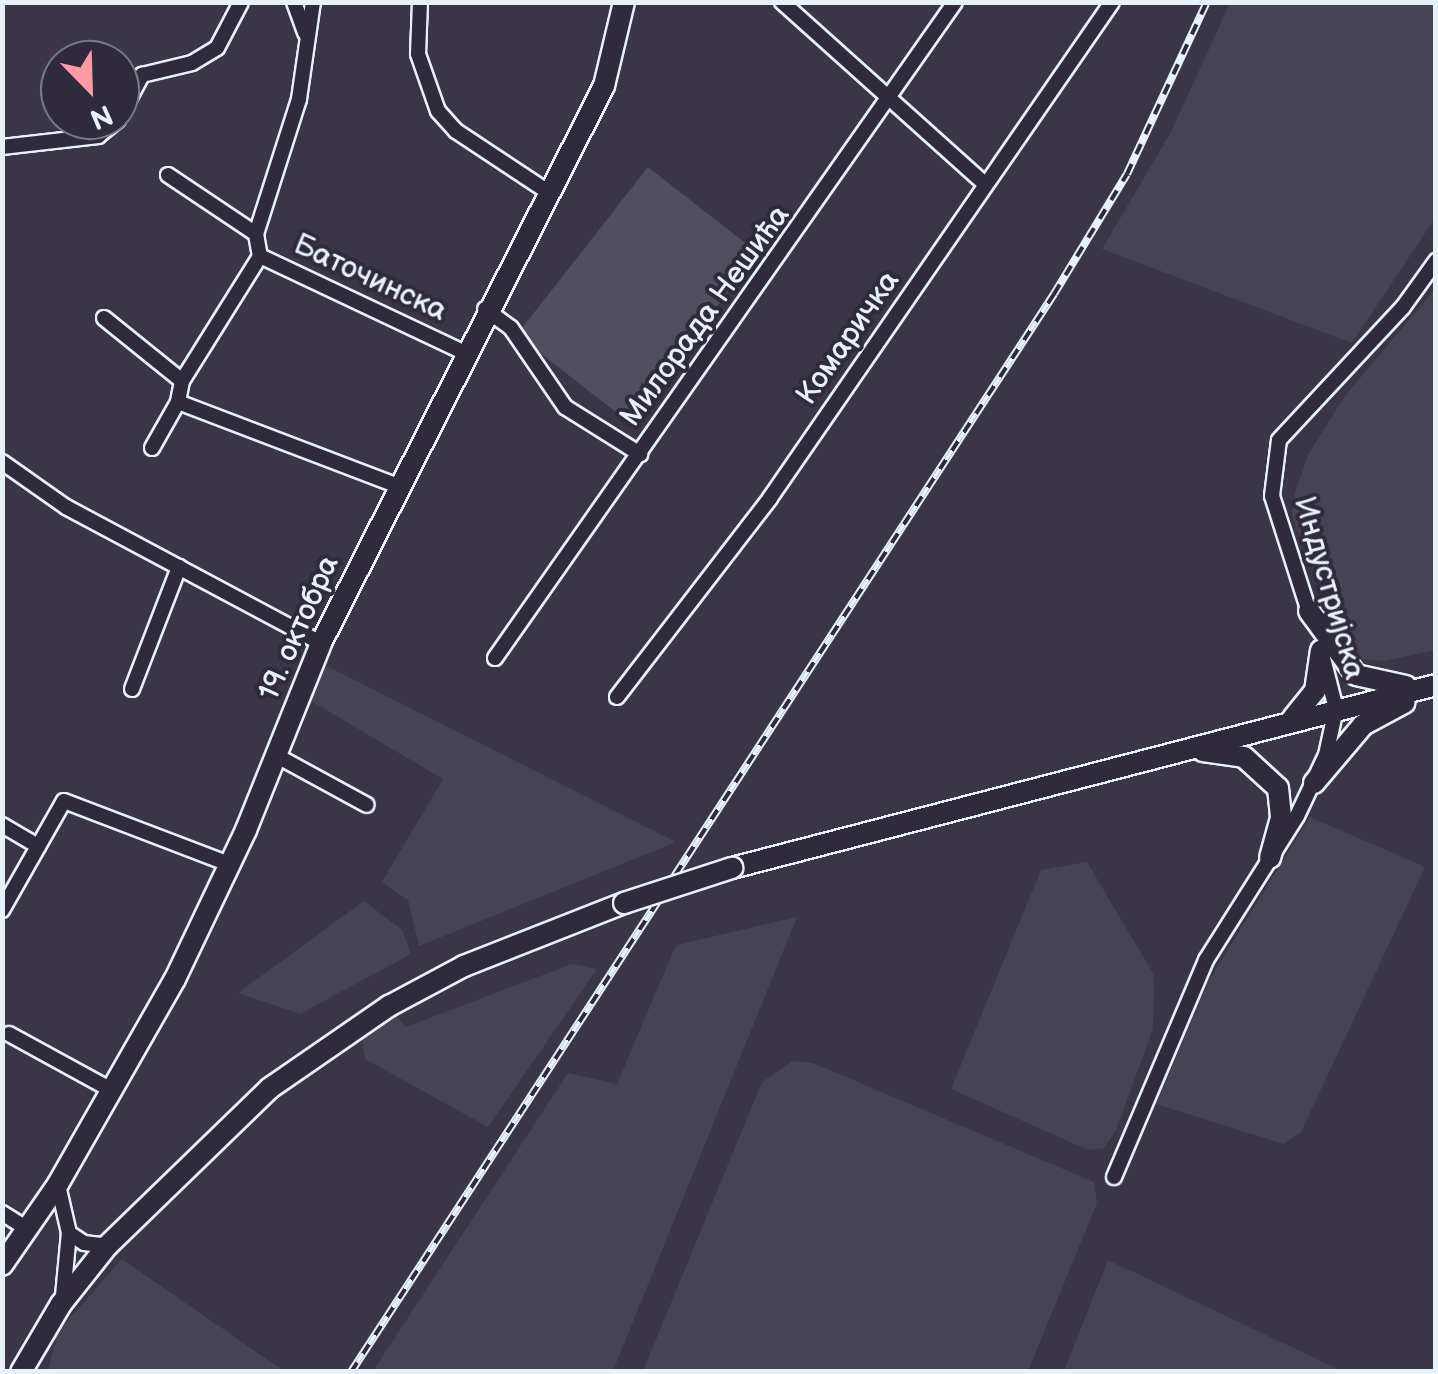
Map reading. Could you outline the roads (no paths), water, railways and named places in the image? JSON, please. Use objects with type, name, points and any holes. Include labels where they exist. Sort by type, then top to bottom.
[{"type":"street","points":[[140,79],[192,63],[217,48],[240,2]]},
{"type":"street","points":[[294,2],[307,44]]},
{"type":"street","points":[[256,234],[300,99],[314,2]]},
{"type":"street","points":[[420,2],[421,70],[438,110],[456,131],[548,192]]},
{"type":"street","name":"19. октобра","points":[[2,1265],[58,1184],[114,1091],[229,864],[321,643],[485,309],[604,86],[624,2]]},
{"type":"street","points":[[782,2],[984,183]]},
{"type":"street","points":[[800,18],[811,2]]},
{"type":"street","name":"Милорада Нешића","points":[[495,658],[891,102],[955,2]]},
{"type":"street","name":"Комаричка","points":[[617,697],[770,498],[1112,2]]},
{"type":"street","points":[[2,148],[66,140]]},
{"type":"street","name":"Баточинска","points":[[168,176],[256,234],[260,256],[465,353]]},
{"type":"street","points":[[152,448],[178,402],[182,382],[260,256]]},
{"type":"street","name":"Индустријска","points":[[1114,1177],[1206,960],[1314,783],[1336,709],[1310,611],[1272,496],[1278,440],[1403,307],[1436,261]]},
{"type":"street","points":[[485,309],[511,328],[565,407],[640,454]]},
{"type":"street","points":[[104,318],[182,382]]},
{"type":"street","points":[[178,402],[398,486]]},
{"type":"street","points":[[2,462],[66,507],[321,643]]},
{"type":"street","points":[[132,689],[179,567]]},
{"type":"street","points":[[1310,611],[1356,675],[1390,686],[1435,688]]},
{"type":"street","points":[[1287,722],[1309,706],[1321,650]]},
{"type":"street","points":[[21,1372],[61,1304],[107,1246],[228,1124],[322,1049],[464,966],[624,903],[732,868],[1336,709],[1435,688]]},
{"type":"street","points":[[1314,783],[1363,725],[1435,688]]},
{"type":"street","points":[[1190,750],[1244,758],[1271,778],[1281,818],[1270,858]]},
{"type":"street","points":[[277,756],[367,805]]},
{"type":"street","points":[[2,910],[64,801],[229,864]]},
{"type":"street","points":[[2,825],[38,846]]},
{"type":"street","points":[[9,1034],[114,1091]]},
{"type":"street","points":[[58,1184],[61,1218],[69,1233],[94,1247],[107,1246]]},
{"type":"street","points":[[2,1212],[32,1224],[61,1218]]},
{"type":"street","points":[[61,1304],[69,1233]]},
{"type":"railway","points":[[351,1372],[1054,294],[1127,174],[1207,2]]}]
